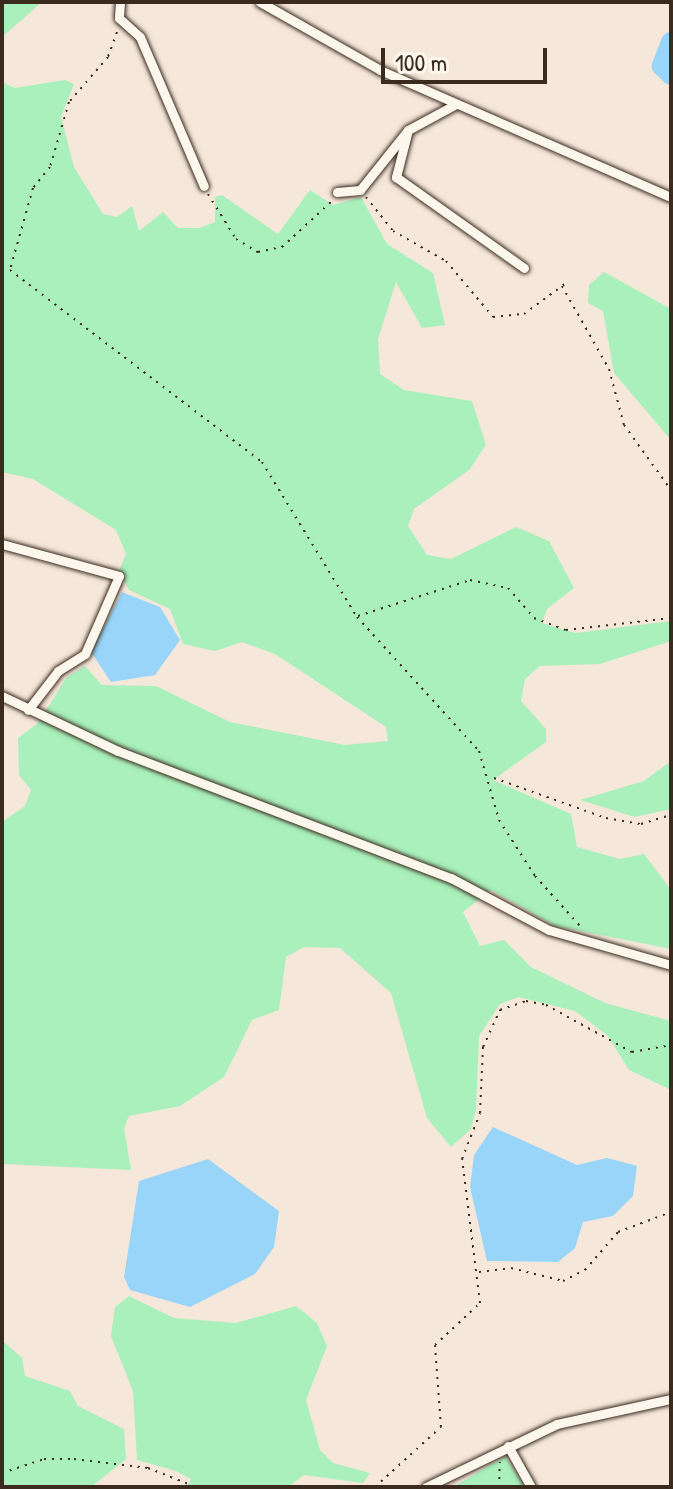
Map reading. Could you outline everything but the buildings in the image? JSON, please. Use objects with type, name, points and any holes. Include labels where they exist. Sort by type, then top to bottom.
[{"type":"street","points":[[120,2],[122,22],[140,37],[204,186]]},
{"type":"street","points":[[260,2],[303,32],[456,104],[671,197]]},
{"type":"street","points":[[337,192],[360,190],[408,130],[456,104]]},
{"type":"street","points":[[408,130],[396,177],[524,268]]},
{"type":"street","points":[[2,544],[119,576],[85,654],[58,671],[28,710]]},
{"type":"street","points":[[2,696],[28,710],[451,878],[592,945],[671,965]]},
{"type":"street","points":[[426,1487],[557,1424],[671,1399]]},
{"type":"street","points":[[505,1447],[531,1487]]},
{"type":"path","points":[[122,22],[112,50],[69,102],[50,167],[33,188],[10,270],[246,444],[357,617],[479,751],[493,778],[499,820],[592,945]]},
{"type":"path","points":[[204,186],[236,239],[258,252],[282,247],[337,192]]},
{"type":"path","points":[[360,190],[393,231],[446,261],[493,317],[524,314],[566,283]]},
{"type":"path","points":[[562,286],[609,369],[624,425],[671,490]]},
{"type":"path","points":[[357,617],[470,580],[508,588],[534,618],[566,630],[671,618]]},
{"type":"path","points":[[493,778],[606,818],[641,824],[671,815]]},
{"type":"path","points":[[375,1487],[441,1427],[435,1345],[480,1303],[462,1159],[480,1113],[483,1047],[500,1010],[526,1001],[546,1005],[632,1052],[671,1045]]},
{"type":"path","points":[[478,1272],[511,1268],[563,1281],[585,1270],[618,1232],[671,1212]]},
{"type":"path","points":[[499,1487],[505,1447]]},
{"type":"path","points":[[2,1473],[44,1459],[74,1459],[148,1468],[196,1487]]},
{"type":"green space","points":[[2,2],[42,2],[2,37]]},
{"type":"green space","points":[[65,80],[74,84],[61,117],[74,167],[103,214],[117,217],[132,206],[139,231],[163,212],[178,228],[200,228],[215,222],[215,197],[222,195],[278,234],[310,190],[333,205],[361,197],[387,244],[433,273],[445,325],[422,328],[396,282],[378,339],[380,374],[404,390],[472,401],[486,445],[469,470],[414,509],[408,526],[427,555],[451,559],[516,527],[549,541],[574,588],[547,609],[542,623],[575,633],[671,621],[671,641],[600,664],[540,666],[525,679],[521,701],[546,729],[546,742],[493,780],[571,814],[577,847],[620,859],[644,854],[671,890],[671,949],[555,926],[491,890],[463,912],[480,946],[504,940],[531,967],[605,1003],[671,1021],[671,1090],[629,1070],[607,1035],[575,1011],[519,997],[500,1004],[479,1036],[476,1110],[471,1129],[451,1147],[427,1118],[391,993],[340,948],[304,947],[286,957],[279,1010],[252,1020],[224,1077],[180,1106],[129,1116],[124,1128],[131,1170],[2,1164],[2,822],[25,806],[31,790],[19,775],[18,738],[38,723],[67,677],[85,666],[102,685],[156,686],[230,722],[345,745],[388,741],[386,727],[275,654],[242,642],[215,651],[183,644],[170,609],[129,590],[119,571],[126,554],[116,530],[33,479],[2,472],[2,82],[15,88]]},
{"type":"green space","points":[[604,272],[671,309],[671,440],[614,373],[603,311],[588,303],[589,285]]},
{"type":"green space","points":[[671,761],[671,809],[635,817],[580,800],[644,781]]},
{"type":"green space","points":[[129,1296],[174,1318],[236,1323],[296,1306],[317,1323],[327,1346],[306,1400],[320,1450],[333,1463],[370,1473],[363,1483],[304,1475],[288,1487],[187,1487],[191,1479],[176,1471],[137,1460],[133,1391],[111,1336],[115,1307]]},
{"type":"green space","points":[[2,1340],[22,1358],[25,1376],[70,1391],[78,1406],[124,1429],[126,1459],[91,1487],[2,1487]]},
{"type":"green space","points":[[505,1456],[525,1487],[449,1487],[455,1486]]},
{"type":"water","points":[[122,592],[160,607],[180,640],[155,675],[111,682],[91,652]]},
{"type":"water","points":[[493,1127],[577,1165],[607,1158],[637,1166],[633,1196],[613,1216],[583,1222],[575,1248],[558,1262],[487,1261],[470,1187],[474,1155]]},
{"type":"water","points":[[208,1159],[279,1211],[274,1247],[255,1274],[190,1307],[130,1290],[124,1277],[139,1181]]},
{"type":"waterway","points":[[671,42],[662,66],[671,75]]}]
